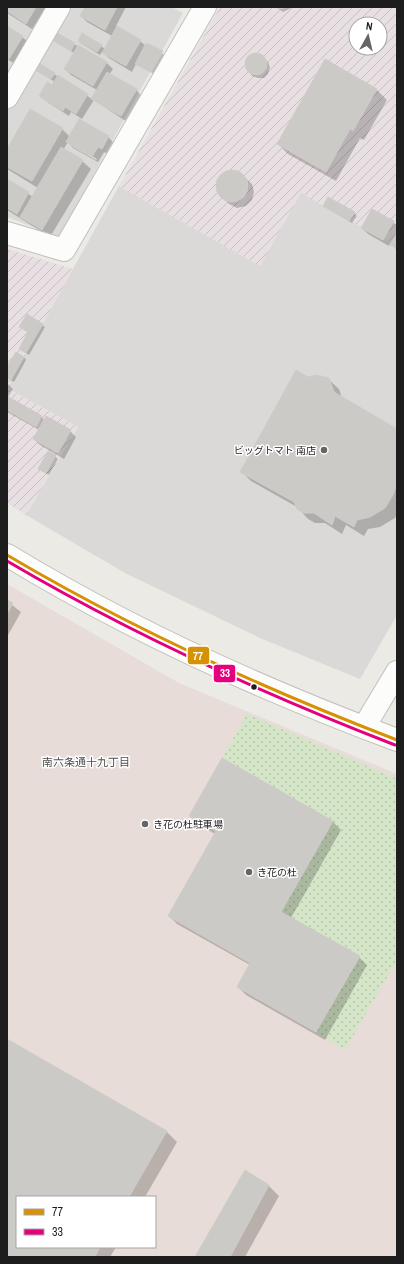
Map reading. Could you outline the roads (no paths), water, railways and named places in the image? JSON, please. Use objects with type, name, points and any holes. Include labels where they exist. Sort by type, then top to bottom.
[{"type":"street","points":[[7,97],[59,7]]},
{"type":"street","points":[[7,234],[64,250],[204,7]]},
{"type":"street","points":[[7,555],[103,610],[219,666],[364,728],[397,740]]},
{"type":"street","points":[[364,728],[397,672]]},
{"type":"place","name":"ビッグトマト 南店","points":[[324,450]]},
{"type":"place","name":"き花の杜駐車場","points":[[145,824]]},
{"type":"place","name":"き花の杜","points":[[249,872]]},
{"type":"district","name":"南六条通十九丁目","points":[[86,762]]}]
